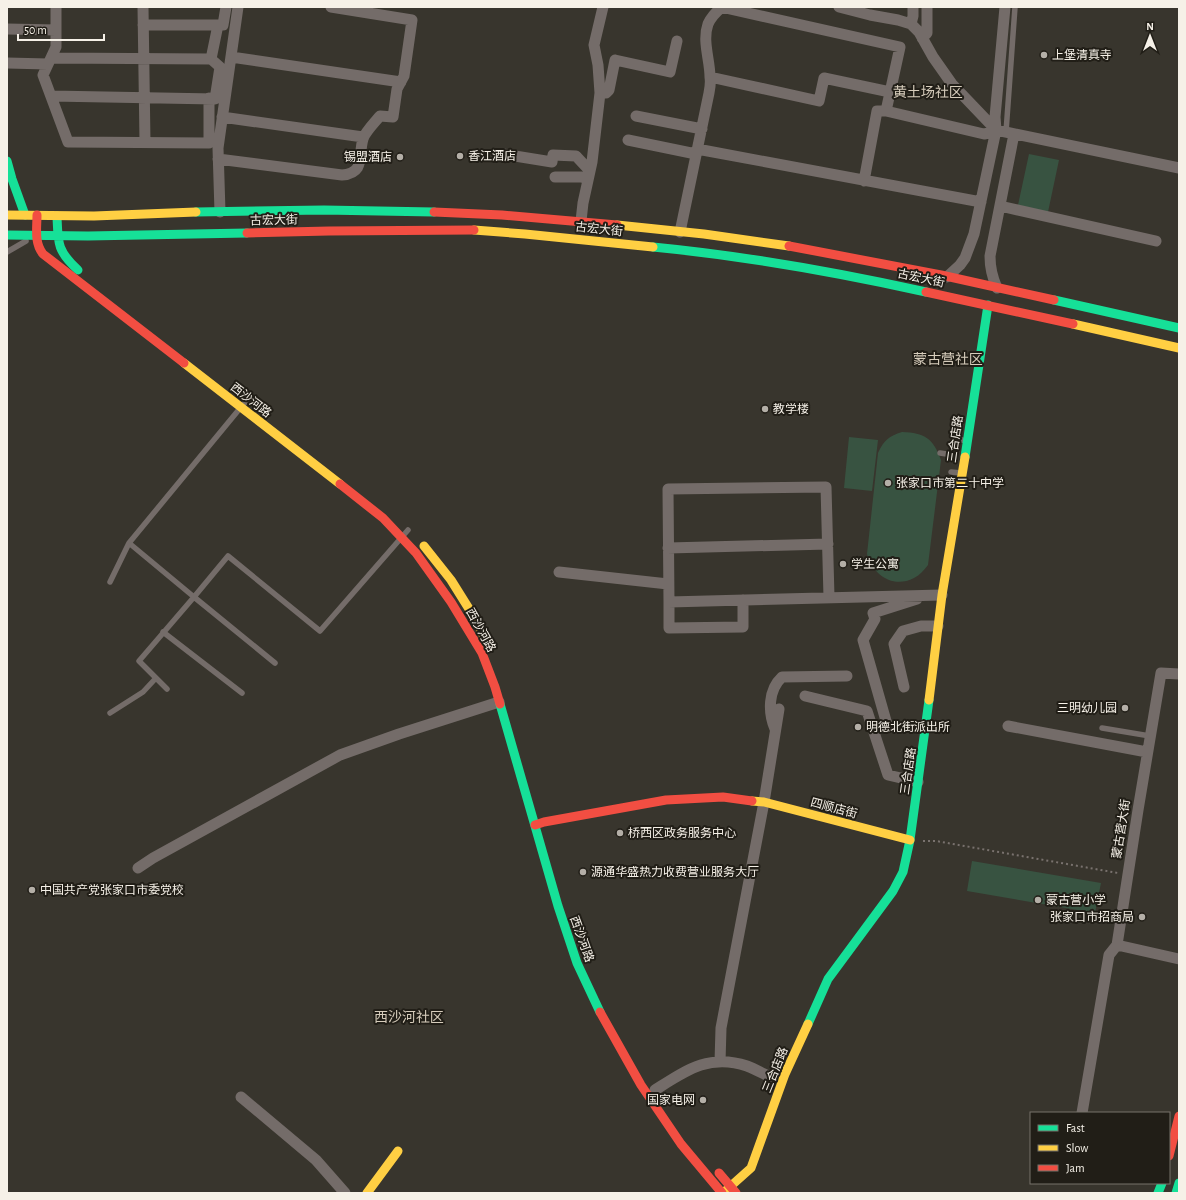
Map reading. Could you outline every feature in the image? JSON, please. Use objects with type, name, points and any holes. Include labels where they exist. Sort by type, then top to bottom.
[{"type":"street","points":[[56,7],[56,47],[43,75],[68,142],[209,143],[209,98]]},
{"type":"street","points":[[143,7],[145,142]]},
{"type":"street","points":[[143,25],[224,25],[226,7]]},
{"type":"street","points":[[220,212],[218,148],[238,7]]},
{"type":"street","points":[[218,159],[342,175],[347,175],[357,168],[361,159],[363,137],[380,116],[393,117],[397,89],[404,76],[412,20],[331,7]]},
{"type":"street","points":[[581,222],[600,93],[598,65],[594,45],[603,7]]},
{"type":"street","points":[[680,232],[710,93],[706,38],[708,25],[713,15],[722,7],[900,47],[886,112]]},
{"type":"street","points":[[839,7],[911,24],[919,32],[933,57],[952,84],[1005,132]]},
{"type":"street","points":[[911,24],[913,7]]},
{"type":"street","points":[[922,38],[927,33],[927,7]]},
{"type":"street","points":[[997,288],[990,268],[990,256],[1000,206],[1005,132],[995,117],[1005,7]]},
{"type":"street","points":[[211,59],[218,25]]},
{"type":"street","points":[[7,29],[56,30]]},
{"type":"street","points":[[600,93],[606,93],[609,90],[615,60],[670,72],[677,41]]},
{"type":"street","points":[[231,56],[401,82]]},
{"type":"street","points":[[7,63],[144,59],[211,59],[220,67],[215,99],[51,96]]},
{"type":"street","points":[[710,77],[819,101],[824,78],[890,92]]},
{"type":"street","points":[[864,181],[878,112],[886,112],[984,134],[1005,132],[1179,168]]},
{"type":"street","points":[[636,116],[702,129]]},
{"type":"street","points":[[222,117],[363,137]]},
{"type":"street","points":[[947,277],[965,258],[974,234],[981,202],[1005,132]]},
{"type":"street","points":[[628,140],[981,202]]},
{"type":"street","points":[[503,154],[552,162],[553,155],[576,156],[589,174]]},
{"type":"street","points":[[7,161],[24,215]]},
{"type":"street","points":[[555,177],[581,177],[589,174]]},
{"type":"street","points":[[1000,206],[1156,241]]},
{"type":"street","name":"古宏大街","points":[[7,215],[94,216],[324,210],[444,212],[502,215],[680,232],[808,249],[997,288],[1075,315],[1179,348]]},
{"type":"street","name":"西沙河路","points":[[37,215],[37,235],[39,248],[51,261],[243,404],[362,490]]},
{"type":"street","name":"西沙河路","points":[[58,216],[59,248],[63,256],[70,263],[383,518],[416,553],[451,602],[482,653],[495,687],[558,906],[577,963],[596,1004],[641,1085],[681,1144],[728,1192]]},
{"type":"street","name":"古宏大街","points":[[7,235],[58,236],[467,230],[524,234],[675,249],[774,263],[864,278],[988,305],[1179,328]]},
{"type":"street","name":"三合店路","points":[[728,1192],[751,1168],[785,1074],[828,979],[893,891],[903,872],[910,840],[926,727],[942,595],[963,473],[988,305]]},
{"type":"street","points":[[743,600],[743,627],[669,628],[668,489],[826,487],[829,597]]},
{"type":"street","name":"西沙河路","points":[[410,532],[451,580],[476,620],[492,653]]},
{"type":"street","points":[[668,548],[828,544]]},
{"type":"street","points":[[559,572],[668,584]]},
{"type":"street","points":[[669,602],[942,595]]},
{"type":"street","points":[[884,596],[884,609]]},
{"type":"street","points":[[892,730],[863,640],[875,619],[873,613],[917,599]]},
{"type":"street","points":[[904,687],[894,644],[903,631],[921,626],[938,626]]},
{"type":"street","name":"蒙古营大街","points":[[1082,1112],[1109,955],[1117,945],[1161,673],[1179,674]]},
{"type":"street","points":[[776,731],[771,718],[770,700],[776,682],[782,677],[847,676]]},
{"type":"street","points":[[805,696],[867,711],[888,775],[918,782]]},
{"type":"street","points":[[138,868],[153,858],[340,755],[399,734],[499,702]]},
{"type":"street","points":[[720,1062],[721,1028],[764,802],[779,709]]},
{"type":"street","points":[[1008,726],[1148,752]]},
{"type":"street","name":"四顺店街","points":[[535,825],[544,822],[666,800],[723,797],[764,802],[910,840]]},
{"type":"street","points":[[1117,945],[1179,959]]},
{"type":"street","points":[[672,1114],[653,1086],[696,1066],[714,1062],[736,1064],[747,1066],[770,1077]]},
{"type":"street","points":[[241,1097],[316,1160],[345,1193]]},
{"type":"street","points":[[1170,1152],[1179,1116]]},
{"type":"street","points":[[367,1193],[398,1151]]},
{"type":"street","points":[[715,1169],[728,1192]]},
{"type":"street","points":[[1176,1193],[1179,1183]]},
{"type":"lane","points":[[1005,132],[1015,7]]},
{"type":"lane","points":[[7,252],[37,235]]},
{"type":"lane","points":[[110,582],[129,543],[243,404]]},
{"type":"lane","points":[[956,439],[967,441]]},
{"type":"lane","points":[[940,453],[953,455]]},
{"type":"lane","points":[[951,472],[963,473]]},
{"type":"lane","points":[[167,689],[139,661],[228,556],[320,631],[401,537],[410,532]]},
{"type":"lane","points":[[129,543],[275,663]]},
{"type":"lane","points":[[163,632],[242,693]]},
{"type":"lane","points":[[110,714],[142,692],[156,678]]},
{"type":"lane","points":[[892,730],[915,726],[926,727]]},
{"type":"lane","points":[[1102,728],[1150,736]]},
{"type":"path","points":[[910,840],[936,841],[1128,874]]},
{"type":"green space","points":[[1029,154],[1059,160],[1048,212],[1018,205]]},
{"type":"green space","points":[[902,432],[922,435],[927,438],[935,446],[941,460],[928,565],[916,577],[899,582],[891,581],[879,574],[870,562],[867,554],[878,453],[887,439]]},
{"type":"green space","points":[[849,437],[878,440],[872,491],[844,488]]},
{"type":"green space","points":[[972,861],[1101,883],[1095,913],[967,891]]},
{"type":"traffic: fast","points":[[7,161],[25,215]]},
{"type":"traffic: fast","points":[[196,212],[324,210],[434,212]]},
{"type":"traffic: fast","points":[[57,216],[58,233],[62,252],[78,270]]},
{"type":"traffic: fast","points":[[7,235],[88,236],[247,233]]},
{"type":"traffic: fast","points":[[653,247],[790,265],[926,292]]},
{"type":"traffic: fast","points":[[1054,300],[1179,328]]},
{"type":"traffic: fast","points":[[965,457],[988,305]]},
{"type":"traffic: fast","points":[[808,1024],[828,979],[893,891],[903,872],[910,840],[929,700]]},
{"type":"traffic: fast","points":[[500,704],[558,906],[577,963],[600,1012]]},
{"type":"traffic: fast","points":[[1176,1193],[1179,1183]]},
{"type":"traffic: fast","points":[[1158,1193],[1162,1184]]},
{"type":"traffic: slow","points":[[7,215],[94,216],[196,212]]},
{"type":"traffic: slow","points":[[617,225],[704,234],[789,246]]},
{"type":"traffic: slow","points":[[474,230],[653,247]]},
{"type":"traffic: slow","points":[[1073,324],[1179,348]]},
{"type":"traffic: slow","points":[[184,363],[340,484]]},
{"type":"traffic: slow","points":[[929,700],[942,595],[965,457]]},
{"type":"traffic: slow","points":[[424,546],[451,580],[476,620],[489,647]]},
{"type":"traffic: slow","points":[[752,801],[764,802],[910,840]]},
{"type":"traffic: slow","points":[[723,1193],[751,1168],[785,1074],[808,1024]]},
{"type":"traffic: slow","points":[[367,1193],[398,1151]]},
{"type":"traffic: jam","points":[[434,212],[502,215],[617,225]]},
{"type":"traffic: jam","points":[[37,215],[37,240],[43,254],[184,363]]},
{"type":"traffic: jam","points":[[247,233],[474,230]]},
{"type":"traffic: jam","points":[[789,246],[941,275],[1054,300]]},
{"type":"traffic: jam","points":[[926,292],[1073,324]]},
{"type":"traffic: jam","points":[[340,484],[383,518],[416,553],[451,602],[482,653],[500,704]]},
{"type":"traffic: jam","points":[[535,825],[544,822],[666,800],[723,797],[752,801]]},
{"type":"traffic: jam","points":[[600,1012],[641,1085],[681,1144],[722,1193]]},
{"type":"traffic: jam","points":[[1170,1152],[1179,1116]]},
{"type":"traffic: jam","points":[[719,1173],[736,1193]]},
{"type":"place","name":"上堡清真寺","points":[[1044,55]]},
{"type":"place","name":"香江酒店","points":[[460,156]]},
{"type":"place","name":"锡盟酒店","points":[[400,157]]},
{"type":"place","name":"教学楼","points":[[765,409]]},
{"type":"place","name":"张家口市第二十中学","points":[[888,483]]},
{"type":"place","name":"学生公寓","points":[[843,564]]},
{"type":"place","name":"三明幼儿园","points":[[1125,708]]},
{"type":"place","name":"明德北街派出所","points":[[858,727]]},
{"type":"place","name":"桥西区政务服务中心","points":[[620,833]]},
{"type":"place","name":"源通华盛热力收费营业服务大厅","points":[[583,872]]},
{"type":"place","name":"中国共产党张家口市委党校","points":[[32,890]]},
{"type":"place","name":"蒙古营小学","points":[[1038,900]]},
{"type":"place","name":"张家口市招商局","points":[[1142,917]]},
{"type":"place","name":"国家电网","points":[[703,1100]]},
{"type":"district","name":"黄土场社区","points":[[928,93]]},
{"type":"district","name":"蒙古营社区","points":[[948,360]]},
{"type":"district","name":"西沙河社区","points":[[409,1018]]}]
